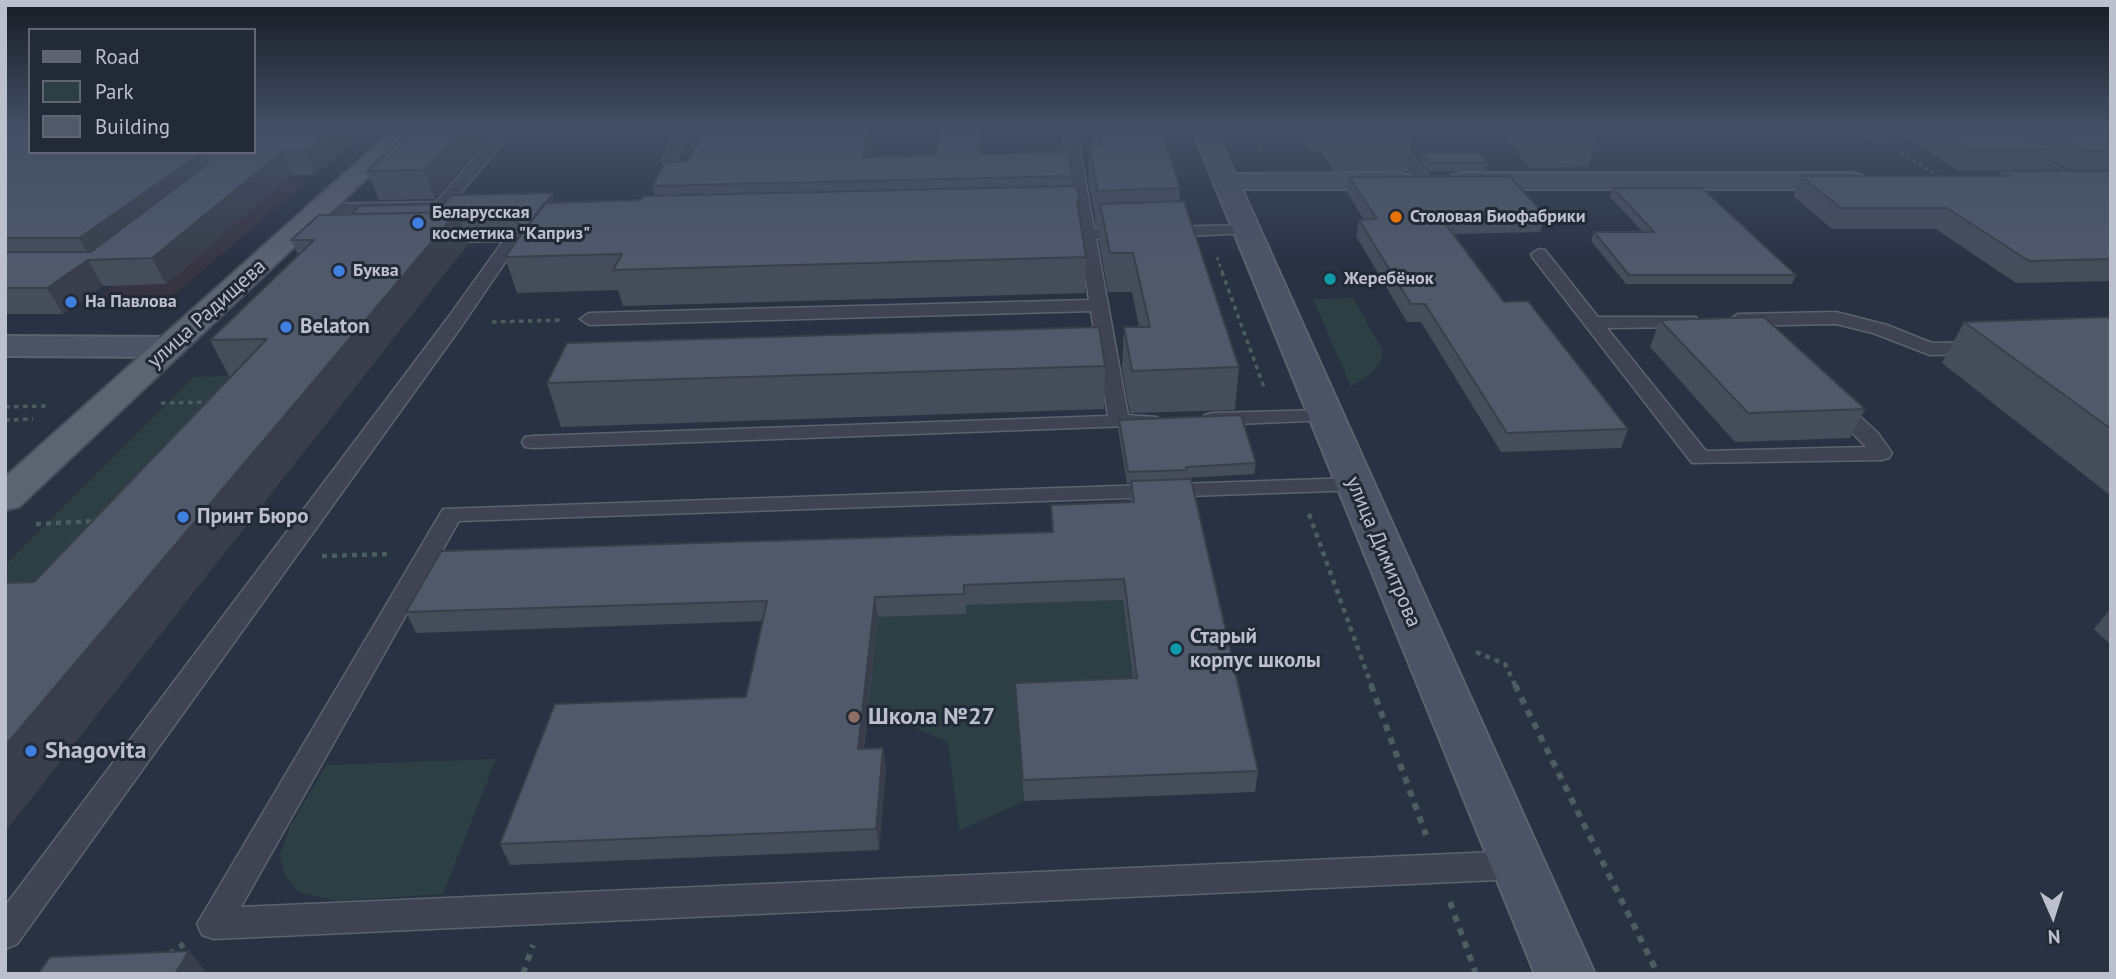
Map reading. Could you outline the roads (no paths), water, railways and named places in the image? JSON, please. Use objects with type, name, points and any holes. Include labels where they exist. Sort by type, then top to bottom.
[{"type":"main road","name":"улица Радищева","points":[[5,498],[170,346],[299,240],[322,209],[359,175]]},
{"type":"main road","name":"улица Димитрова","points":[[1222,175],[1565,974]]},
{"type":"main road","points":[[1225,182],[1874,181]]},
{"type":"main road","points":[[2022,181],[2086,181]]},
{"type":"main road","points":[[5,345],[170,346]]},
{"type":"lane","points":[[322,209],[440,207],[469,175]]},
{"type":"lane","points":[[1073,175],[1076,211],[1087,234],[1119,422]]},
{"type":"lane","points":[[1420,175],[1425,181]]},
{"type":"lane","points":[[2073,175],[2086,181]]},
{"type":"lane","points":[[1087,234],[1245,230]]},
{"type":"lane","points":[[5,933],[454,323],[515,236],[418,238]]},
{"type":"lane","points":[[1539,254],[1700,458],[1881,453],[1870,438],[1824,393]]},
{"type":"lane","points":[[589,319],[1099,305]]},
{"type":"lane","points":[[1593,323],[1836,318],[1880,329],[1930,349],[1999,347]]},
{"type":"lane","points":[[1748,320],[1767,338]]},
{"type":"lane","points":[[1197,420],[1325,416]]},
{"type":"lane","points":[[533,442],[1171,421]]},
{"type":"lane","points":[[1354,485],[451,514],[214,924],[1518,865]]},
{"type":"place","name":"Столовая Биофабрики","points":[[1396,217]]},
{"type":"place","name":"Беларусская косметика \"Каприз\"","points":[[418,223]]},
{"type":"place","name":"Буква","points":[[339,271]]},
{"type":"place","name":"Жеребёнок","points":[[1330,279]]},
{"type":"place","name":"На Павлова","points":[[71,302]]},
{"type":"place","name":"Belaton","points":[[286,327]]},
{"type":"place","name":"Принт Бюро","points":[[183,517]]},
{"type":"place","name":"Старый корпус школы","points":[[1176,649]]},
{"type":"place","name":"Школа №27","points":[[854,717]]},
{"type":"place","name":"Shagovita","points":[[31,751]]}]
